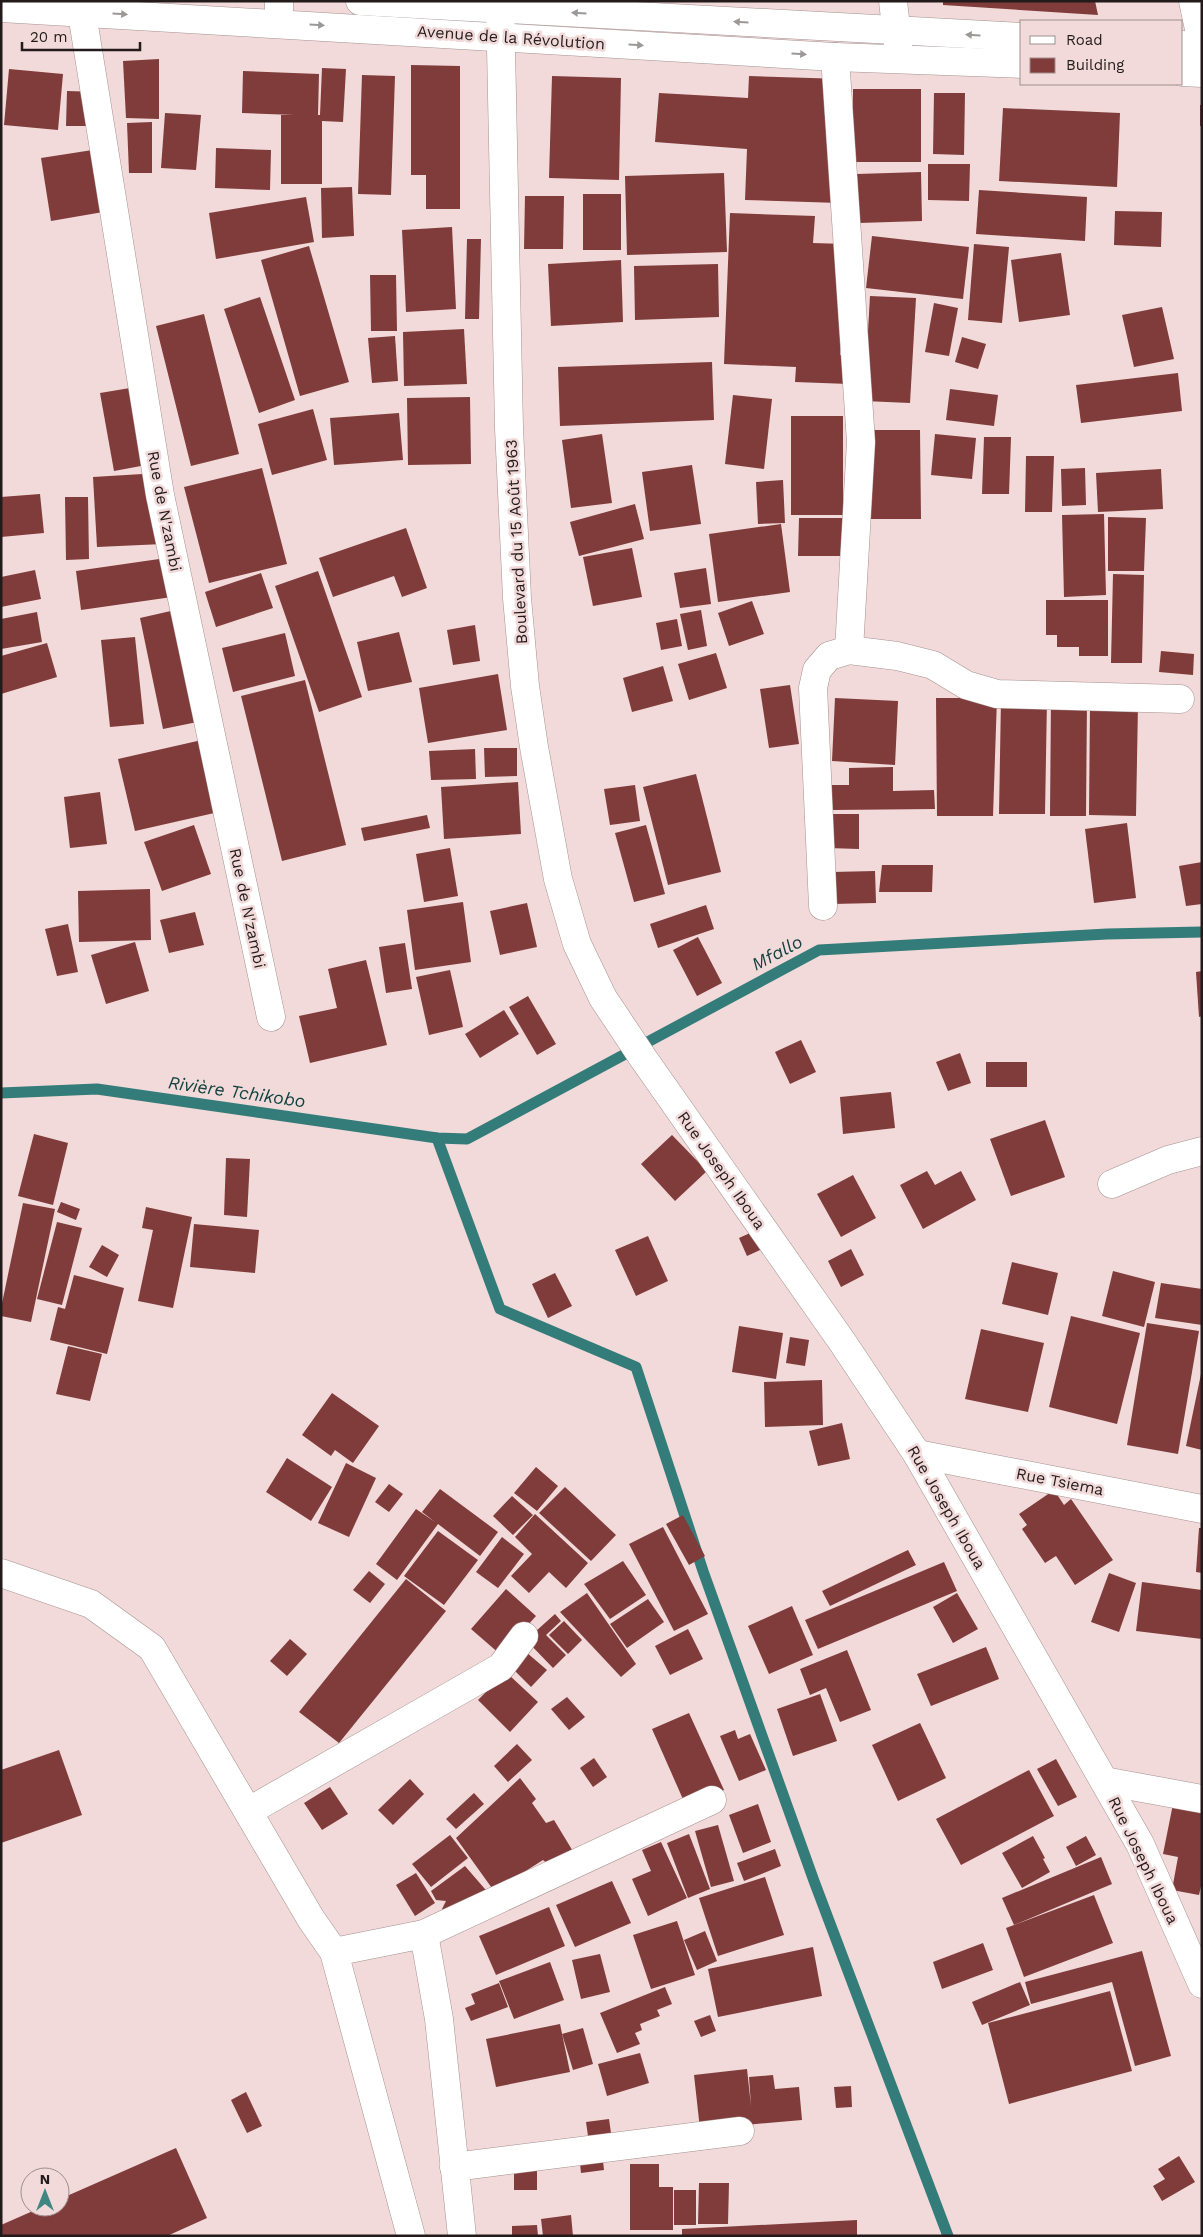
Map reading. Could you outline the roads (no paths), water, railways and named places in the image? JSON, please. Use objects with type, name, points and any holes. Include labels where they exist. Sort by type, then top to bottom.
[{"type":"street","name":"Avenue de la Révolution","points":[[360,1],[500,5],[898,31],[1020,37]]},
{"type":"street","points":[[893,1],[898,31],[899,59]]},
{"type":"street","points":[[1183,45],[1202,44],[1193,1]]},
{"type":"street","name":"Boulevard du 15 Août 1963","points":[[500,5],[509,428],[517,598],[525,686],[558,879],[578,944],[603,998],[643,1058]]},
{"type":"street","name":"Avenue de la Révolution","points":[[1,8],[81,6],[279,12],[501,37],[835,57],[1020,64]]},
{"type":"street","name":"Rue de N'zambi","points":[[81,6],[160,496],[271,1017]]},
{"type":"street","points":[[835,57],[861,442],[849,650]]},
{"type":"street","points":[[1183,72],[1202,73]]},
{"type":"street","points":[[823,906],[813,688],[817,670],[829,656],[849,650],[897,656],[933,665],[966,685],[997,694],[1180,699]]},
{"type":"street","name":"Rue Joseph Iboua","points":[[643,1058],[837,1334],[918,1454],[1140,1844],[1202,1984]]},
{"type":"street","points":[[1112,1184],[1168,1160],[1202,1151]]},
{"type":"street","name":"Rue Tsiema","points":[[918,1454],[1202,1509]]},
{"type":"street","points":[[1,1573],[91,1604],[152,1648],[312,1919],[334,1952],[411,2236]]},
{"type":"street","points":[[248,1811],[502,1666],[524,1636]]},
{"type":"street","points":[[1104,1781],[1202,1799]]},
{"type":"street","points":[[334,1952],[424,1934],[712,1800]]},
{"type":"street","points":[[424,1934],[439,2019],[462,2236]]},
{"type":"street","points":[[454,2168],[740,2131]]},
{"type":"waterway","name":"Mfallo","points":[[1,1093],[97,1089],[437,1138],[467,1139],[819,950],[1107,934],[1202,932]]},
{"type":"waterway","points":[[437,1138],[500,1309],[636,1367],[703,1571],[814,1881],[948,2236]]},
{"type":"water label","name":"Rivière Tchikobo","points":[[237,1092]]}]
